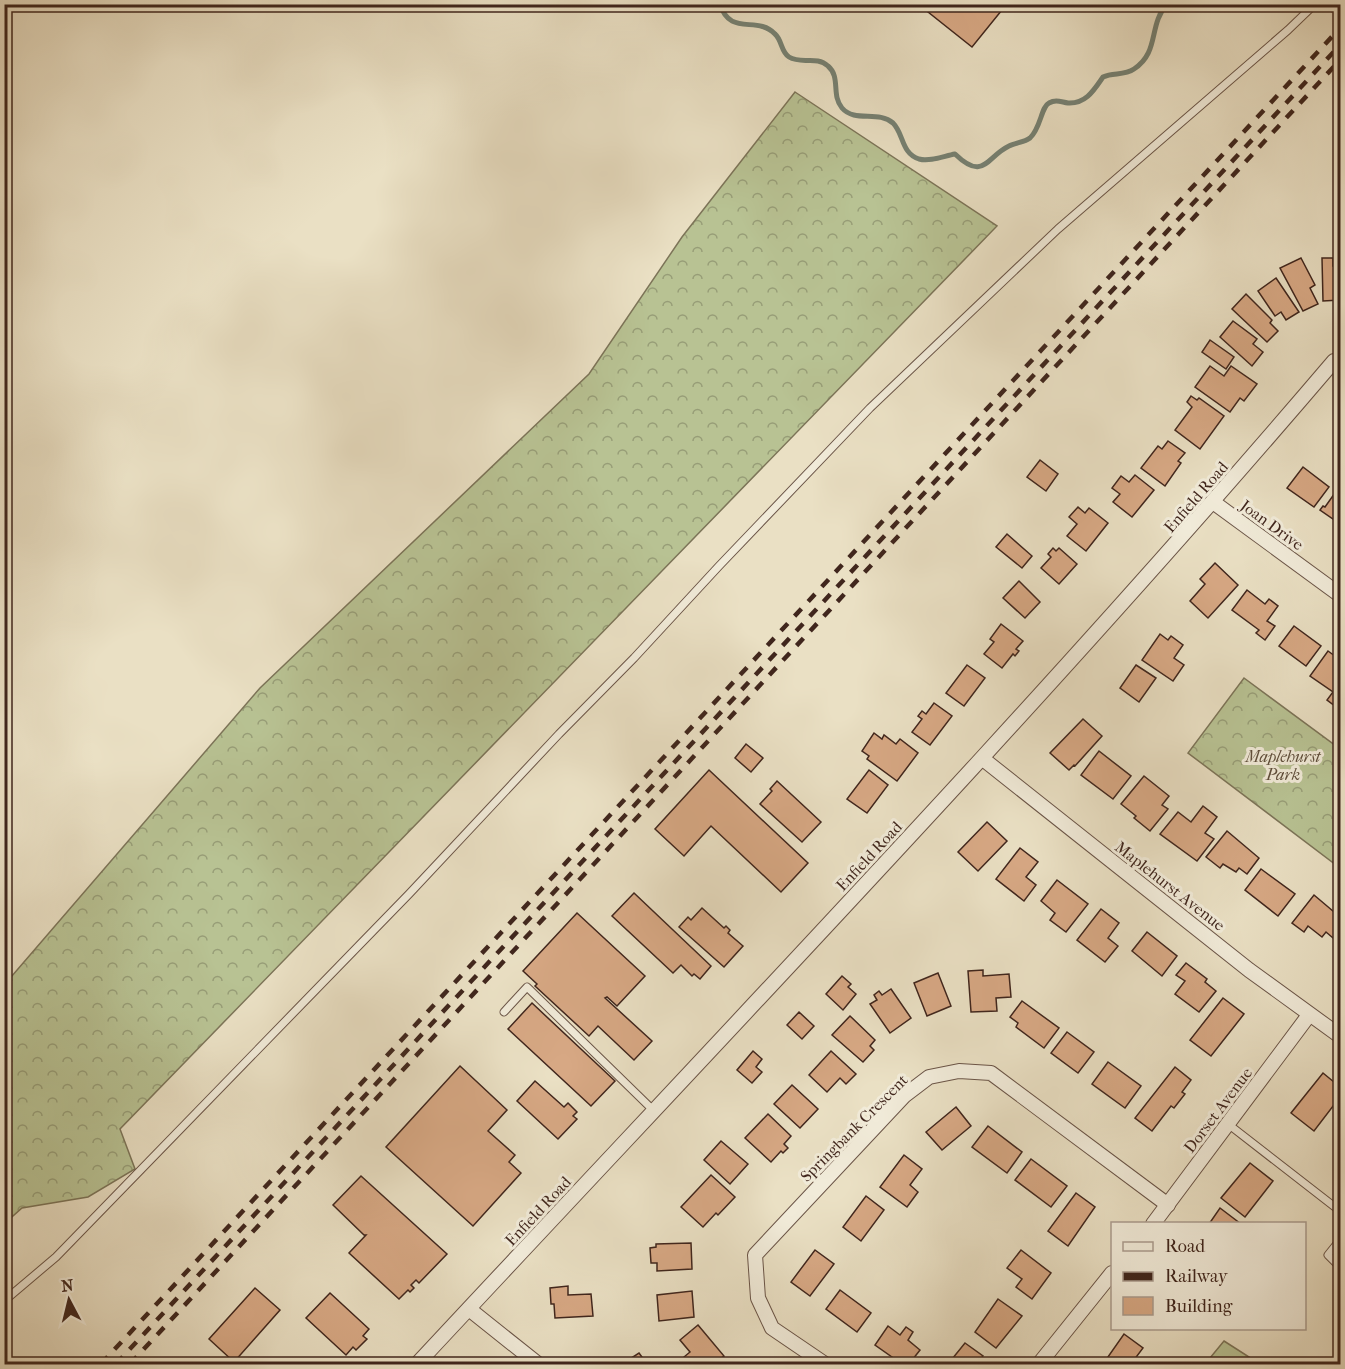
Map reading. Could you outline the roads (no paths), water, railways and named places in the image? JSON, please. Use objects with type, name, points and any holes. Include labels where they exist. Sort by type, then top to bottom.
[{"type":"street","name":"Enfield Road","points":[[417,1365],[983,759],[1214,502],[1334,361]]},
{"type":"street","name":"Joan Drive","points":[[1214,502],[1341,596]]},
{"type":"street","name":"Maplehurst Avenue","points":[[983,759],[1249,970],[1341,1036]]},
{"type":"street","name":"Dorset Avenue","points":[[1155,1222],[1309,1015]]},
{"type":"street","name":"Springbank Crescent","points":[[825,1365],[772,1328],[758,1298],[755,1255],[904,1096],[929,1077],[959,1071],[991,1073],[1168,1205]]},
{"type":"street","points":[[1039,1365],[1111,1275]]},
{"type":"street","points":[[469,1309],[538,1365]]},
{"type":"lane","points":[[4,1301],[56,1257],[409,894],[870,408],[1058,230],[1315,4]]},
{"type":"lane","points":[[504,1012],[527,987],[654,1111]]},
{"type":"lane","points":[[1228,1124],[1341,1210]]},
{"type":"lane","points":[[1341,1240],[1328,1255],[1341,1268]]},
{"type":"waterway","points":[[720,4],[724,14],[730,20],[760,26],[775,34],[789,57],[819,61],[828,66],[834,75],[837,98],[842,108],[853,115],[881,117],[893,123],[906,148],[913,156],[928,160],[955,154],[972,166],[979,167],[1009,146],[1030,138],[1049,103],[1080,101],[1089,95],[1103,77],[1134,69],[1147,55],[1157,21],[1167,4]]},
{"type":"railway","points":[[1330,11],[1336,4]]},
{"type":"railway","points":[[101,1364],[1340,28]]},
{"type":"railway","points":[[116,1364],[1340,45]]},
{"type":"railway","points":[[130,1364],[1340,60]]},
{"type":"park label","name":"Maplehurst Park","points":[[1283,765]]}]
